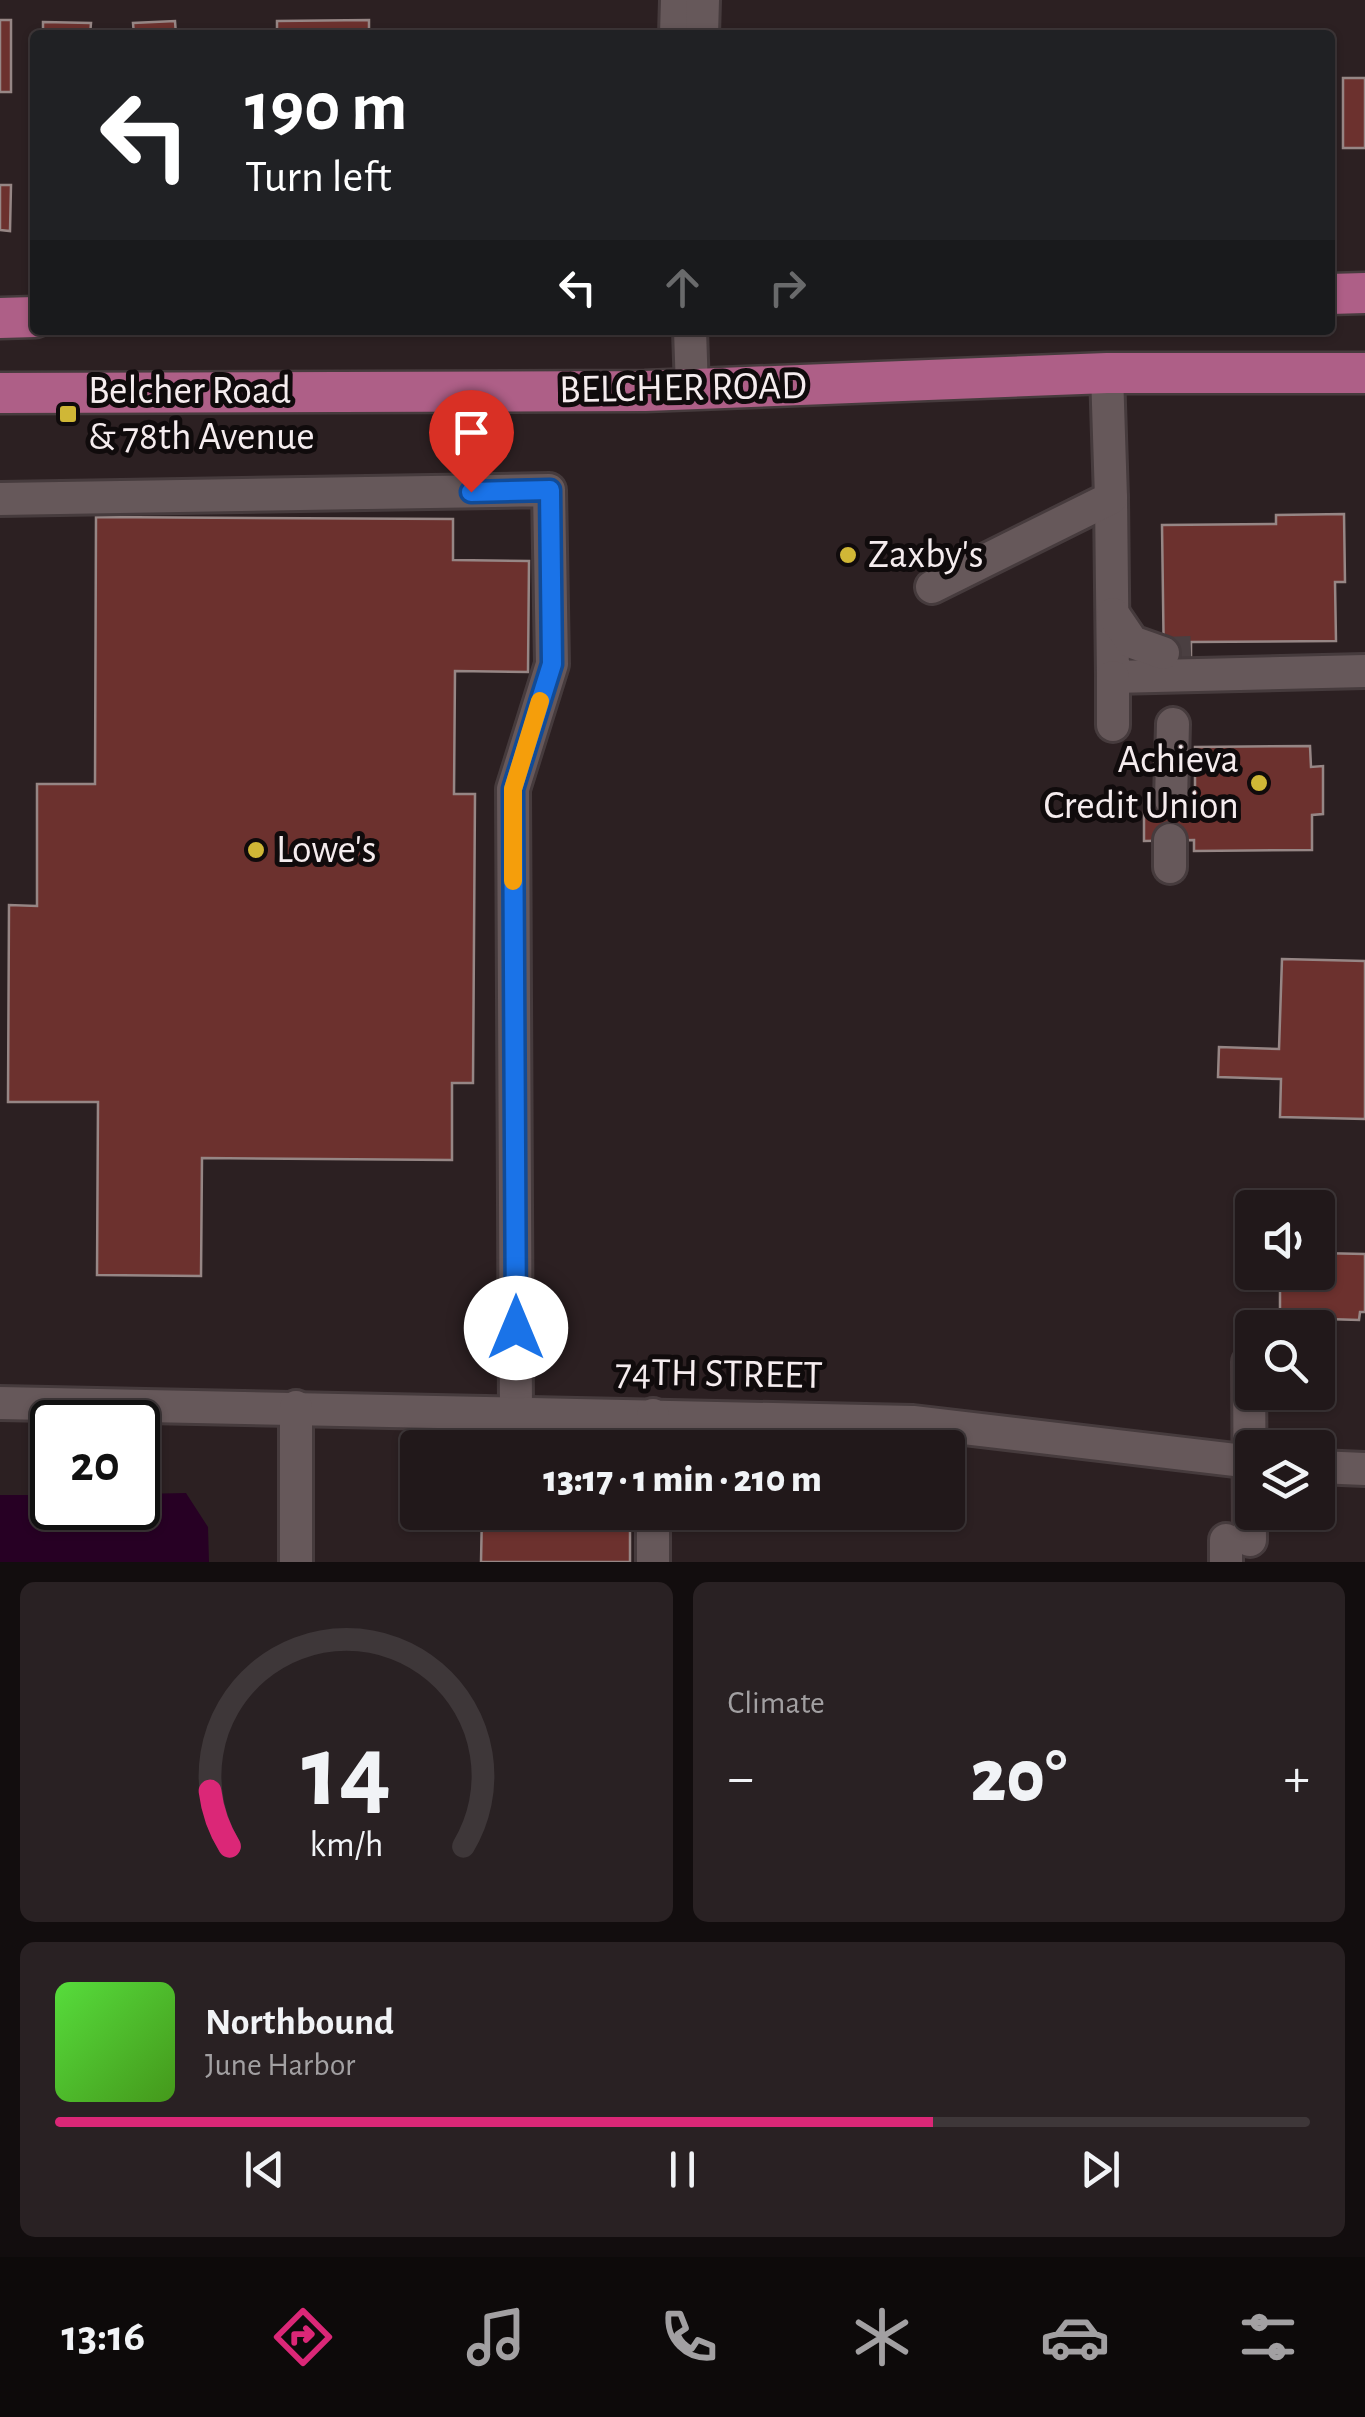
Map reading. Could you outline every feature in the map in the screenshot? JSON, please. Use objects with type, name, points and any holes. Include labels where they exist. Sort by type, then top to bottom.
[{"type":"main road","points":[[1335,294],[1365,293]]},
{"type":"main road","points":[[0,318],[30,317]]},
{"type":"main road","name":"BELCHER ROAD","points":[[0,393],[692,389],[1108,373],[1365,373]]},
{"type":"street","points":[[676,30],[677,0]]},
{"type":"street","points":[[702,0],[702,30]]},
{"type":"street","points":[[690,335],[692,389]]},
{"type":"street","points":[[1108,373],[1113,725]]},
{"type":"street","points":[[0,499],[550,490],[552,664],[513,789],[516,1412]]},
{"type":"street","points":[[932,588],[1111,498]]},
{"type":"street","points":[[1113,614],[1132,642],[1211,658],[1232,674]]},
{"type":"street","points":[[1113,677],[1365,672]]},
{"type":"street","points":[[1171,800],[1173,724]]},
{"type":"street","name":"74TH STREET","points":[[0,1404],[516,1412],[646,1430]]},
{"type":"street","points":[[296,1407],[296,1562]]},
{"type":"street","name":"74TH STREET","points":[[682,1430],[913,1422],[1235,1460]]},
{"type":"street","points":[[1335,1467],[1365,1469]]},
{"type":"street","points":[[653,1530],[653,1562]]},
{"type":"shaded area","points":[[186,1493],[208,1527],[209,1562],[0,1562],[0,1495],[30,1495],[30,1530],[160,1530],[160,1494]]},
{"type":"building","points":[[0,20],[11,20],[11,92],[0,92]]},
{"type":"building","points":[[369,20],[369,30],[277,30],[277,21]]},
{"type":"building","points":[[175,21],[176,30],[134,30],[133,23]]},
{"type":"building","points":[[43,22],[91,23],[90,30],[43,30]]},
{"type":"building","points":[[1343,78],[1365,78],[1365,148],[1343,148]]},
{"type":"building","points":[[0,185],[11,185],[10,231],[0,230]]},
{"type":"building","points":[[1344,514],[1345,582],[1335,582],[1336,641],[1191,642],[1191,669],[1164,670],[1162,525],[1276,524],[1276,515]]},
{"type":"building","name":"Lowe's","points":[[96,517],[453,519],[453,560],[529,561],[528,672],[455,671],[454,794],[475,794],[473,1083],[452,1083],[452,1160],[202,1158],[201,1276],[97,1275],[98,1102],[8,1102],[9,905],[37,906],[37,784],[95,784]]},
{"type":"building","name":"Achieva Credit Union","points":[[1310,746],[1311,767],[1323,766],[1323,814],[1312,815],[1312,850],[1194,851],[1194,840],[1144,841],[1144,800],[1195,800],[1195,747]]},
{"type":"building","points":[[1282,959],[1365,961],[1365,1119],[1280,1117],[1281,1079],[1218,1077],[1219,1047],[1279,1049]]},
{"type":"building","points":[[1335,1253],[1365,1254],[1365,1312],[1360,1312],[1359,1320],[1335,1319],[1335,1310],[1280,1310],[1280,1290],[1335,1290]]},
{"type":"building","points":[[482,1530],[630,1530],[630,1562],[481,1562]]},
{"type":"tunnel","points":[[1163,653],[1191,652]]},
{"type":"slow traffic","points":[[513,881],[513,789],[540,701]]},
{"type":"place","name":"Belcher Road & 78th Avenue","points":[[68,414]]},
{"type":"place","name":"Zaxby's","points":[[848,555]]},
{"type":"place","name":"Achieva Credit Union","points":[[1259,783]]},
{"type":"place","name":"Lowe's","points":[[256,850]]},
{"type":"route","points":[[471,492],[550,490],[552,664],[513,789],[516,1328]]}]
